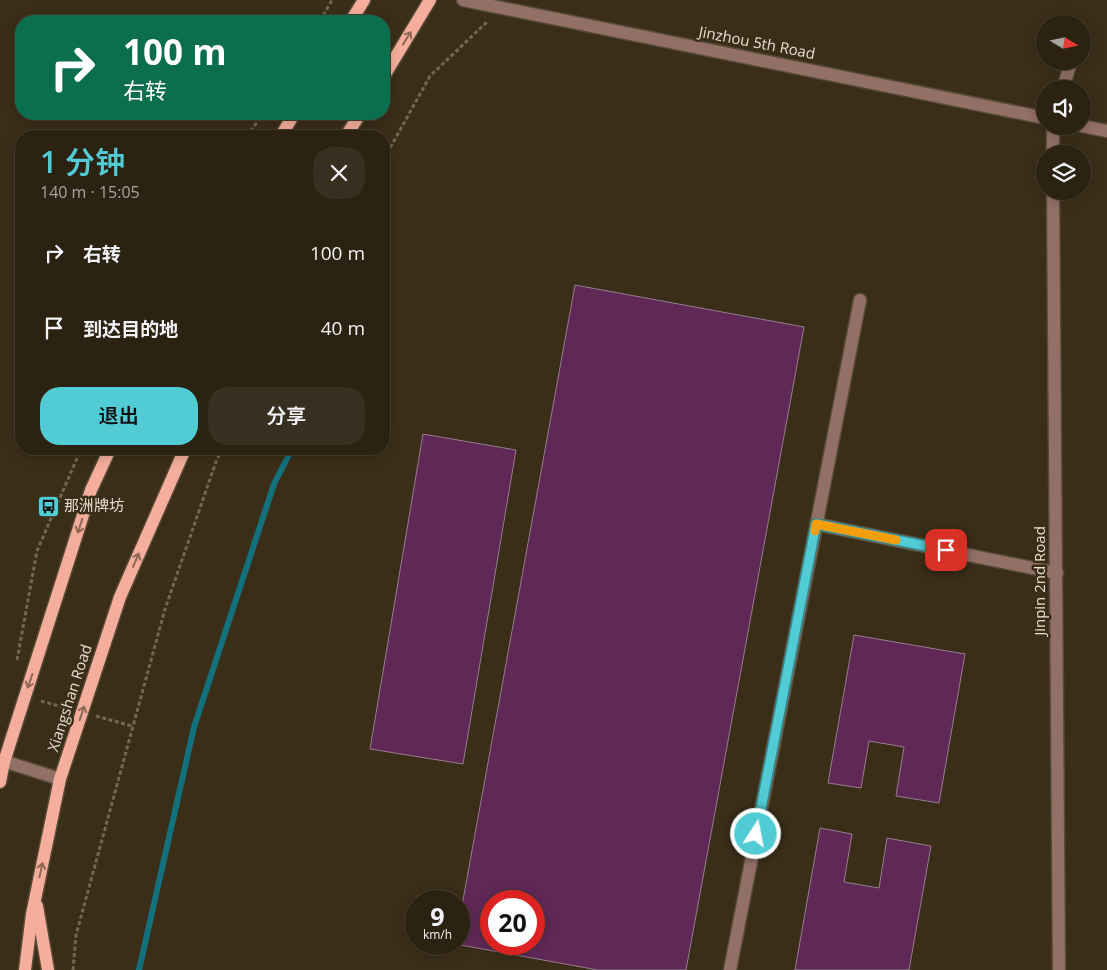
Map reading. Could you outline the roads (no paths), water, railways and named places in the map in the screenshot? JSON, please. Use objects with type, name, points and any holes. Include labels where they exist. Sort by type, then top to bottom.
[{"type":"main road","points":[[390,66],[430,0]]},
{"type":"main road","points":[[354,15],[360,1]]},
{"type":"main road","points":[[0,782],[2,761],[91,490],[107,455]]},
{"type":"main road","name":"Xiangshan Road","points":[[25,970],[36,897],[60,779],[120,597],[182,455]]},
{"type":"main road","points":[[36,897],[48,970]]},
{"type":"street","name":"Jinzhou 5th Road","points":[[463,0],[1036,116]]},
{"type":"street","points":[[1091,128],[1107,131]]},
{"type":"street","name":"Jinpin 2nd Road","points":[[1053,200],[1060,970]]},
{"type":"street","points":[[730,970],[860,300]]},
{"type":"street","points":[[816,524],[1056,573]]},
{"type":"street","points":[[2,761],[60,779]]},
{"type":"waterway","points":[[139,970],[194,727],[274,484],[289,455]]},
{"type":"place","name":"那洲牌坊","points":[[48,506]]}]
